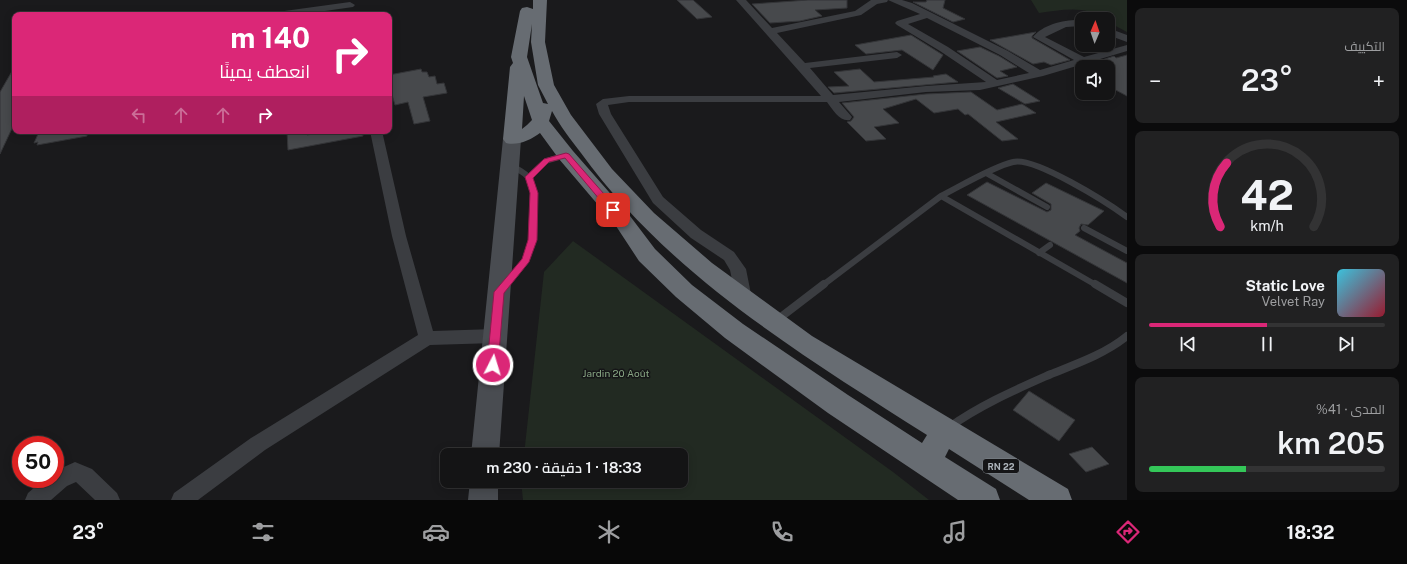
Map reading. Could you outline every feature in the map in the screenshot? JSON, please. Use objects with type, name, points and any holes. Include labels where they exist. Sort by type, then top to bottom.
[{"type":"highway","points":[[528,0],[525,31],[519,57],[512,139],[528,134],[536,129],[541,122],[544,106],[550,92]]},
{"type":"highway","name":"RN 22","points":[[540,0],[538,42],[544,81],[563,116],[605,173],[647,218],[704,270],[809,348],[1057,500]]},
{"type":"highway","points":[[519,57],[541,122],[566,155],[623,221],[647,255],[684,291],[734,331],[831,400],[985,500]]},
{"type":"highway","points":[[927,462],[944,431]]},
{"type":"main road","points":[[486,448],[512,139]]},
{"type":"main road","points":[[483,500],[484,488]]},
{"type":"street","points":[[741,0],[771,31],[846,117]]},
{"type":"street","points":[[771,31],[858,13],[874,2],[884,0]]},
{"type":"street","points":[[893,0],[902,2],[1004,53],[1040,74]]},
{"type":"street","points":[[305,12],[351,7]]},
{"type":"street","points":[[927,15],[900,23],[944,49],[996,84]]},
{"type":"street","points":[[1075,22],[1055,28],[1038,37],[1081,60]]},
{"type":"street","points":[[1115,35],[1127,39]]},
{"type":"street","points":[[1086,60],[1127,48]]},
{"type":"street","points":[[802,66],[897,55]]},
{"type":"street","points":[[744,299],[738,269],[729,256],[696,234],[658,200],[605,114],[602,104],[607,101],[628,99],[829,99],[926,89],[964,89],[996,84],[1040,74],[1075,63]]},
{"type":"street","points":[[377,134],[415,298],[427,338]]},
{"type":"street","points":[[181,500],[258,444],[427,338],[495,336]]},
{"type":"street","points":[[35,500],[60,479],[75,472],[85,476],[110,500]]},
{"type":"lane","points":[[529,177],[546,161],[566,155]]},
{"type":"lane","points":[[774,322],[941,196],[986,173],[1014,161],[1034,164],[1103,200],[1127,217]]},
{"type":"lane","points":[[499,292],[526,260],[530,251],[532,240],[534,193],[529,177],[509,163]]},
{"type":"lane","points":[[986,173],[1047,207]]},
{"type":"lane","points":[[941,196],[1127,303]]},
{"type":"lane","points":[[1084,228],[1127,251]]},
{"type":"lane","points":[[1039,253],[1050,245]]},
{"type":"lane","points":[[944,431],[986,403],[1057,373],[1103,351],[1127,336]]},
{"type":"green space","points":[[1031,0],[1127,0],[1127,32],[1115,26],[1115,12],[1065,10],[1039,13]]},
{"type":"green space","name":"Jardin 20 Août","points":[[573,241],[893,472],[929,500],[523,500],[522,488],[688,488],[688,448],[525,448],[544,272]]},
{"type":"building","points":[[677,0],[693,0],[712,17],[697,19]]},
{"type":"building","points":[[808,0],[847,0],[847,8],[815,10],[822,16],[800,21],[770,23],[752,4]]},
{"type":"building","points":[[927,0],[945,0],[943,8],[965,19],[953,22],[913,2],[926,2]]},
{"type":"building","points":[[1036,32],[1032,38],[1070,60],[1051,65],[1044,62],[1033,64],[990,40]]},
{"type":"building","points":[[911,35],[943,55],[933,70],[902,50],[866,54],[855,45]]},
{"type":"building","points":[[980,47],[1017,67],[1000,71],[1008,76],[997,78],[957,51]]},
{"type":"building","points":[[1127,55],[1127,96],[1115,90],[1115,60],[1102,60],[1114,56],[1116,58]]},
{"type":"building","points":[[421,69],[422,72],[427,72],[429,77],[435,76],[437,84],[444,83],[447,93],[423,97],[430,121],[414,124],[408,102],[395,105],[392,94],[392,74]]},
{"type":"building","points":[[860,69],[874,82],[934,77],[933,76],[946,74],[958,82],[834,93],[828,87],[849,86],[834,72]]},
{"type":"building","points":[[12,71],[12,128],[0,154],[0,92]]},
{"type":"building","points":[[1013,84],[1040,101],[1025,104],[998,88]]},
{"type":"building","points":[[971,92],[997,110],[1022,104],[1036,113],[996,122],[1018,139],[1002,141],[968,114],[965,115],[958,109],[934,113],[916,99],[883,109],[899,123],[874,127],[886,139],[866,141],[847,122],[851,121],[854,117],[842,103],[926,94]]},
{"type":"building","points":[[38,134],[87,134],[87,136],[37,145],[38,142],[34,143]]},
{"type":"building","points":[[287,134],[363,134],[363,136],[288,150]]},
{"type":"building","points":[[987,182],[1047,212],[1051,210],[1051,204],[1032,193],[1046,183],[1104,211],[1088,225],[1081,224],[1079,228],[1080,231],[1075,235],[1127,263],[1127,283],[967,195]]},
{"type":"building","points":[[1029,391],[1075,420],[1059,441],[1013,410]]},
{"type":"building","points":[[1092,447],[1109,464],[1086,472],[1069,454]]},
{"type":"route","points":[[493,365],[499,292],[526,260],[530,251],[532,240],[534,193],[529,177],[546,161],[566,155],[613,210]]}]
